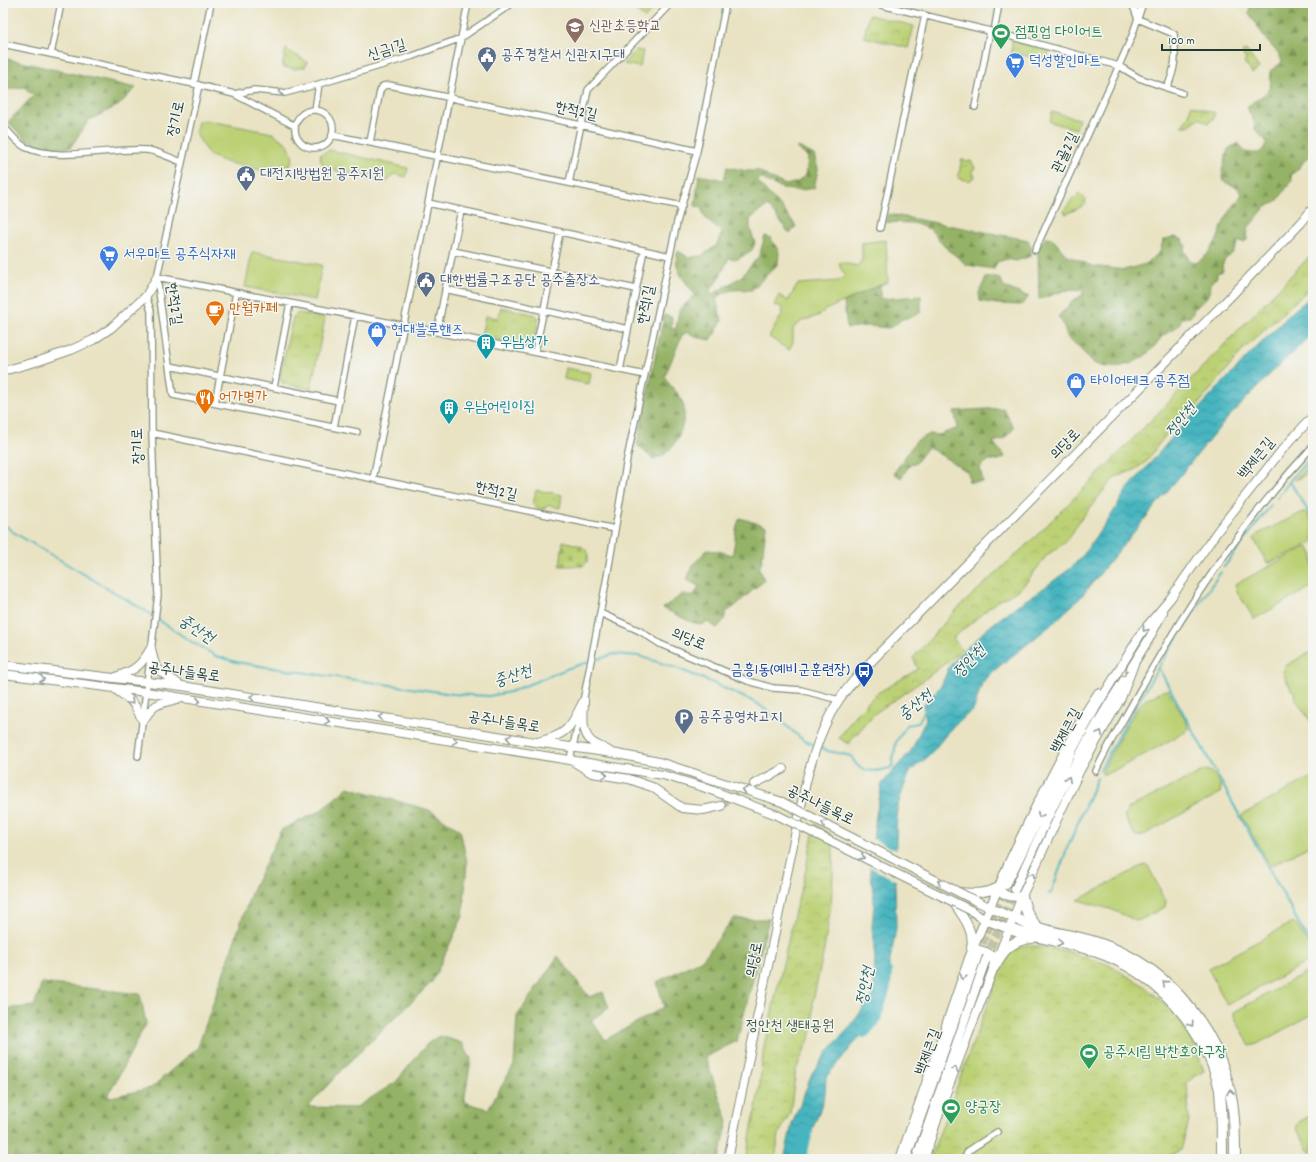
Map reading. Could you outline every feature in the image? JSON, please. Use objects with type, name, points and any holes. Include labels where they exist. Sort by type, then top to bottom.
[{"type":"highway","points":[[1019,893],[1026,912],[1038,933]]},
{"type":"highway","points":[[1013,918],[1038,933],[1095,951],[1121,962],[1158,988],[1179,1008],[1191,1023],[1203,1043],[1213,1065],[1220,1088],[1222,1159]]},
{"type":"highway","points":[[1009,929],[1098,943],[1125,954],[1145,966],[1186,1001],[1211,1039],[1221,1062],[1228,1085],[1240,1159]]},
{"type":"highway","points":[[994,967],[1001,954],[1009,945],[1038,933]]},
{"type":"highway","points":[[1218,1159],[1222,1119]]},
{"type":"highway","points":[[1234,1119],[1235,1159]]},
{"type":"main road","name":"의당로","points":[[728,1159],[809,768],[820,736],[839,700],[854,681],[898,634],[1222,306],[1301,223],[1313,208]]},
{"type":"main road","name":"장기로","points":[[3,371],[39,361],[93,340],[111,328],[146,296],[157,277]]},
{"type":"main road","name":"백제큰길","points":[[969,958],[990,908],[1073,749],[1095,709],[1142,632],[1170,599],[1219,529],[1282,450],[1313,416]]},
{"type":"main road","name":"백제큰길","points":[[924,1159],[945,1096],[1013,918],[1019,893],[1088,756],[1121,698],[1134,664],[1170,599]]},
{"type":"main road","points":[[114,678],[129,672],[141,664],[151,645]]},
{"type":"main road","points":[[151,645],[155,666],[159,671],[182,686]]},
{"type":"main road","name":"공주나들목로","points":[[3,665],[182,686],[612,753],[659,762],[782,802],[960,892],[976,897],[990,908],[1013,918]]},
{"type":"main road","name":"공주나들목로","points":[[3,674],[146,692],[663,775],[703,787],[777,815],[970,910],[985,920],[1009,929]]},
{"type":"main road","points":[[114,688],[136,706],[143,721]]},
{"type":"main road","points":[[143,721],[150,709],[154,706],[180,698]]},
{"type":"main road","points":[[535,742],[551,739],[565,732],[571,726],[584,700]]},
{"type":"main road","points":[[584,700],[584,727],[586,735],[592,742],[612,753]]},
{"type":"main road","points":[[570,759],[592,773],[629,779],[652,787],[682,808],[703,810],[721,806]]},
{"type":"main road","points":[[754,784],[783,769]]},
{"type":"main road","points":[[1002,886],[1000,892],[1005,895],[1015,898],[1019,893]]},
{"type":"main road","points":[[976,897],[1002,886]]},
{"type":"main road","points":[[900,1159],[969,958],[973,941],[966,921],[953,902]]},
{"type":"main road","points":[[969,958],[977,949],[993,956],[994,967]]},
{"type":"main road","name":"백제큰길","points":[[906,1159],[982,957],[916,1159]]},
{"type":"street","points":[[51,54],[61,3]]},
{"type":"street","points":[[197,85],[211,3]]},
{"type":"street","points":[[373,478],[468,3]]},
{"type":"street","name":"신금1길","points":[[3,44],[234,94],[254,90],[285,93],[412,56],[461,38],[513,3]]},
{"type":"street","points":[[569,183],[588,90],[671,3]]},
{"type":"street","name":"한적1길","points":[[570,759],[584,700],[627,459],[670,256],[697,151],[726,3]]},
{"type":"street","points":[[873,3],[992,32],[1119,66],[1139,78],[1182,93]]},
{"type":"street","points":[[975,107],[999,3]]},
{"type":"street","points":[[1132,3],[1138,19],[1174,34],[1176,56],[1174,71],[1168,88]]},
{"type":"street","name":"관골2길","points":[[1035,250],[1119,66],[1143,3]]},
{"type":"street","points":[[880,228],[925,15]]},
{"type":"street","points":[[315,110],[319,84]]},
{"type":"street","name":"장기로","points":[[157,277],[197,85]]},
{"type":"street","name":"한적2길","points":[[370,142],[380,91],[383,86],[389,85],[697,151]]},
{"type":"street","points":[[234,94],[295,126]]},
{"type":"street","points":[[315,110],[324,113],[332,122],[332,134],[330,140],[321,147],[310,147],[304,145],[297,137],[295,126],[297,120],[306,111],[315,110]]},
{"type":"street","points":[[3,126],[24,146],[44,152],[67,154],[150,150],[182,162]]},
{"type":"street","points":[[332,134],[682,206]]},
{"type":"street","points":[[428,203],[670,256]]},
{"type":"street","points":[[437,332],[461,210]]},
{"type":"street","points":[[535,352],[560,232]]},
{"type":"street","points":[[620,370],[644,250]]},
{"type":"street","points":[[453,251],[636,289]]},
{"type":"street","name":"한적2길","points":[[357,432],[174,395],[157,277],[437,332],[645,375]]},
{"type":"street","points":[[445,289],[628,329]]},
{"type":"street","points":[[215,403],[236,293]]},
{"type":"street","name":"장기로","points":[[146,296],[151,312],[152,433],[158,595],[151,645]]},
{"type":"street","points":[[274,387],[290,303]]},
{"type":"street","points":[[334,427],[355,316]]},
{"type":"street","points":[[170,366],[339,401]]},
{"type":"street","name":"한적2길","points":[[152,433],[615,529]]},
{"type":"street","points":[[1096,771],[1149,672],[1197,594],[1251,520],[1313,446]]},
{"type":"street","name":"의당로","points":[[600,613],[640,631],[660,644],[748,681],[773,688],[801,690],[839,700]]},
{"type":"street","points":[[138,756],[151,645]]},
{"type":"street","points":[[964,1159],[968,1151],[996,1132]]},
{"type":"green space","points":[[626,3],[660,3],[645,18]]},
{"type":"green space","points":[[1248,3],[1313,3],[1313,154],[1291,175],[1292,180],[1278,200],[1275,203],[1266,206],[1248,228],[1247,240],[1243,242],[1239,241],[1232,254],[1225,259],[1222,266],[1223,271],[1217,273],[1217,277],[1210,284],[1208,295],[1194,308],[1190,317],[1182,318],[1177,327],[1161,337],[1151,350],[1139,359],[1123,366],[1099,366],[1092,362],[1077,345],[1069,339],[1062,322],[1058,317],[1075,299],[1083,295],[1083,291],[1078,289],[1067,290],[1039,299],[1038,248],[1045,238],[1052,238],[1066,255],[1092,266],[1124,270],[1146,264],[1160,252],[1163,241],[1171,237],[1183,240],[1186,247],[1184,251],[1188,259],[1196,263],[1206,256],[1217,240],[1225,219],[1242,194],[1237,187],[1224,182],[1222,171],[1228,149],[1238,143],[1245,152],[1259,153],[1265,146],[1267,142],[1255,129],[1254,121],[1247,108],[1268,91],[1271,80],[1270,71],[1282,61],[1279,54],[1267,41],[1249,13],[1250,7]]},
{"type":"green space","points":[[869,15],[914,26],[908,48],[864,37]]},
{"type":"green space","points":[[1012,41],[1049,50],[1047,61],[1019,54],[1017,59],[1011,58]]},
{"type":"green space","points":[[286,49],[307,62],[305,67],[295,69],[282,67]]},
{"type":"green space","points":[[636,50],[643,51],[640,67],[623,64]]},
{"type":"green space","points":[[1246,50],[1259,68],[1252,73],[1244,62],[1246,60],[1242,53]]},
{"type":"green space","points":[[3,58],[136,88],[119,105],[89,120],[70,148],[45,147],[25,139],[8,122],[34,95],[24,87],[3,90]]},
{"type":"green space","points":[[1191,105],[1215,113],[1213,119],[1208,123],[1199,118],[1188,126],[1182,126],[1189,116]]},
{"type":"green space","points":[[1052,112],[1079,119],[1076,129],[1050,122]]},
{"type":"green space","points":[[198,121],[210,121],[272,133],[288,144],[293,157],[290,166],[274,166],[260,170],[225,162],[209,155],[196,134]]},
{"type":"green space","points":[[798,147],[814,155],[818,169],[814,188],[792,190],[779,187],[760,177],[757,181],[782,208],[796,226],[790,234],[767,206],[750,219],[750,228],[755,243],[752,250],[738,259],[729,258],[719,278],[709,292],[713,294],[741,277],[759,256],[765,236],[771,238],[779,252],[778,264],[752,290],[729,291],[716,299],[722,321],[711,340],[695,337],[688,332],[682,335],[665,376],[668,383],[681,399],[684,414],[683,422],[681,430],[673,445],[662,456],[653,459],[637,445],[664,315],[672,317],[671,328],[676,329],[679,310],[695,295],[678,270],[678,251],[688,257],[702,256],[716,246],[722,233],[707,220],[701,207],[695,206],[699,175],[724,180],[727,167],[747,171],[759,171],[786,185],[798,182],[806,174],[808,157],[797,149]]},
{"type":"green space","points":[[330,150],[408,168],[406,177],[394,174],[386,183],[325,168],[320,159],[321,154]]},
{"type":"green space","points":[[962,158],[966,162],[971,161],[975,168],[972,170],[975,177],[969,181],[958,178]]},
{"type":"green space","points":[[1079,193],[1086,200],[1085,205],[1066,214],[1064,211],[1073,198],[1077,197]]},
{"type":"green space","points":[[888,214],[1028,240],[1031,247],[1031,256],[1016,261],[1007,259],[997,262],[994,269],[967,265],[944,246],[930,229],[913,223],[885,222]]},
{"type":"green space","points":[[886,240],[888,282],[825,310],[820,315],[802,321],[793,328],[793,342],[789,350],[769,337],[783,313],[782,307],[774,305],[779,295],[788,301],[798,284],[839,281],[845,275],[839,265],[840,262],[857,266],[862,260],[862,243]]},
{"type":"green space","points":[[252,252],[322,265],[315,300],[245,287]]},
{"type":"green space","points":[[1313,253],[1313,285],[1244,349],[1196,407],[1164,437],[1147,461],[1134,470],[1116,477],[1078,523],[1071,535],[1063,544],[1047,555],[1026,583],[1017,591],[996,602],[953,638],[962,650],[925,679],[874,714],[848,744],[839,738],[855,715],[876,694],[918,669],[913,658],[956,610],[1036,536],[1128,444]]},
{"type":"green space","points":[[986,277],[997,277],[1001,280],[1004,287],[1029,297],[1021,305],[997,304],[980,301],[979,293]]},
{"type":"green space","points":[[880,285],[880,299],[921,296],[921,312],[914,316],[902,319],[889,328],[868,326],[847,328],[844,302]]},
{"type":"green space","points":[[501,307],[536,315],[539,318],[534,342],[527,346],[481,336],[485,316],[498,318]]},
{"type":"green space","points":[[298,313],[325,318],[311,389],[282,383],[280,376],[293,317]]},
{"type":"green space","points":[[566,368],[591,373],[589,384],[564,379]]},
{"type":"green space","points":[[1003,408],[1014,428],[1004,439],[993,442],[1005,457],[999,460],[989,460],[980,467],[983,482],[969,482],[968,472],[928,447],[915,464],[911,463],[901,478],[894,473],[916,441],[930,434],[939,435],[958,428],[954,411]]},
{"type":"green space","points":[[1313,459],[1313,471],[1295,480]]},
{"type":"green space","points":[[536,490],[562,495],[560,508],[549,505],[543,510],[539,509],[533,504]]},
{"type":"green space","points":[[1303,512],[1306,512],[1313,524],[1313,542],[1270,563],[1267,563],[1254,539],[1258,534]]},
{"type":"green space","points":[[740,518],[766,526],[762,560],[759,568],[764,580],[734,607],[726,612],[724,620],[717,628],[708,622],[701,625],[689,621],[663,608],[683,594],[693,597],[699,586],[687,580],[692,566],[707,550],[732,555]]},
{"type":"green space","points":[[563,541],[581,546],[588,552],[588,560],[583,566],[560,566]]},
{"type":"green space","points":[[1306,547],[1309,548],[1313,556],[1313,586],[1254,619],[1235,588],[1237,586],[1236,584]]},
{"type":"green space","points":[[1313,651],[1313,721],[1310,721],[1294,696],[1295,693],[1292,691],[1283,673],[1285,666]]},
{"type":"green space","points":[[1168,690],[1187,723],[1187,731],[1125,765],[1106,774],[1102,774],[1108,759],[1140,705],[1149,698]]},
{"type":"green space","points":[[1205,770],[1211,772],[1217,778],[1221,787],[1220,793],[1140,837],[1135,835],[1124,816],[1127,813],[1127,809]]},
{"type":"green space","points":[[1313,776],[1313,844],[1270,866],[1242,815]]},
{"type":"green space","points":[[348,787],[429,810],[460,830],[467,862],[463,916],[432,982],[344,1067],[308,1107],[355,1108],[396,1082],[428,1043],[440,1036],[462,1043],[471,1059],[464,1102],[488,1109],[514,1065],[517,1016],[558,956],[589,997],[603,992],[609,1008],[591,1020],[605,1040],[664,1007],[657,982],[703,959],[733,919],[769,919],[737,1041],[705,1057],[728,1121],[719,1159],[3,1159],[3,1009],[34,1006],[42,983],[140,994],[146,1023],[107,1098],[151,1088],[198,1047],[251,893],[281,830],[320,811]]},
{"type":"green space","name":"정안천 생태공원","points":[[815,824],[828,832],[832,837],[833,876],[831,904],[824,950],[813,1001],[813,1028],[796,1070],[790,1113],[779,1134],[775,1159],[746,1159],[759,1091],[764,1046],[804,878]]},
{"type":"green space","points":[[1145,865],[1148,866],[1161,891],[1160,892],[1166,901],[1165,907],[1137,921],[1113,910],[1078,900],[1140,867]]},
{"type":"green space","points":[[1293,922],[1296,924],[1312,950],[1313,957],[1311,960],[1227,1005],[1209,968]]},
{"type":"green space","points":[[1027,945],[1066,951],[1107,964],[1143,985],[1173,1011],[1193,1042],[1204,1071],[1187,1082],[1189,1121],[1181,1150],[1162,1159],[930,1159],[999,973],[1012,950]]},
{"type":"green space","points":[[1313,969],[1313,1014],[1257,1044],[1250,1046],[1234,1016],[1234,1012]]},
{"type":"green space","points":[[1313,1114],[1313,1152],[1310,1152],[1296,1128],[1299,1122]]},
{"type":"water","points":[[1313,295],[1313,334],[1280,364],[1224,422],[1080,598],[1050,626],[996,669],[982,683],[974,709],[954,725],[929,756],[909,772],[897,808],[895,874],[896,929],[885,987],[875,1019],[826,1077],[825,1094],[817,1118],[799,1159],[784,1159],[792,1124],[812,1074],[829,1050],[849,1028],[873,995],[875,959],[872,928],[874,902],[870,867],[876,815],[882,784],[911,751],[926,719],[923,705],[941,686],[949,667],[959,655],[989,627],[1016,606],[1037,593],[1071,568],[1084,554],[1109,519],[1126,491],[1176,433],[1250,354],[1292,312]]},
{"type":"pier","points":[[871,838],[898,851],[897,881],[868,866]]},
{"type":"waterway","points":[[1277,498],[1293,477],[1313,455]]},
{"type":"waterway","points":[[1290,482],[1313,519]]},
{"type":"waterway","points":[[1224,567],[1271,505]]},
{"type":"waterway","name":"중산천","points":[[3,523],[13,532],[144,610],[187,639],[216,656],[236,662],[453,694],[489,696],[510,692],[569,668],[614,654],[639,656],[676,668],[711,682],[758,704],[803,740],[815,745]]},
{"type":"waterway","points":[[1100,771],[1116,739],[1165,657],[1221,572]]},
{"type":"waterway","points":[[1158,667],[1313,949]]},
{"type":"waterway","name":"중산천","points":[[819,747],[828,751],[851,756],[855,763],[862,769],[879,771],[892,767],[896,742],[907,725],[918,723],[925,710]]},
{"type":"waterway","points":[[1049,894],[1051,893],[1068,846],[1097,778]]},
{"type":"waterway","name":"정안천","points":[[864,1032],[875,1019],[885,987],[886,972]]},
{"type":"waterway","name":"정안천","points":[[799,1159],[807,1131]]},
{"type":"tunnel","points":[[721,806],[754,784]]},
{"type":"tunnel","points":[[978,955],[1005,888]]},
{"type":"tunnel","points":[[986,959],[1014,891]]},
{"type":"place","name":"신관초등학교","points":[[575,44]]},
{"type":"place","name":"점핑업 다이어트","points":[[1001,50]]},
{"type":"place","name":"공주경찰서 신관지구대","points":[[487,73]]},
{"type":"place","name":"덕성할인마트","points":[[1015,79]]},
{"type":"place","name":"대전지방법원 공주지원","points":[[246,192]]},
{"type":"place","name":"서우마트 공주식자재","points":[[109,272]]},
{"type":"place","name":"대한법률구조공단 공주출장소","points":[[426,298]]},
{"type":"place","name":"만월카페","points":[[215,327]]},
{"type":"place","name":"현대블루핸즈","points":[[377,348]]},
{"type":"place","name":"우남상가","points":[[486,360]]},
{"type":"place","name":"타이어테크 공주점","points":[[1076,399]]},
{"type":"place","name":"어가명가","points":[[205,415]]},
{"type":"place","name":"우남어린이집","points":[[449,425]]},
{"type":"place","name":"금흥1동(예비군훈련장)","points":[[864,688]]},
{"type":"place","name":"공주공영차고지","points":[[684,735]]},
{"type":"place","name":"공주시립 박찬호야구장","points":[[1089,1070]]},
{"type":"place","name":"양궁장","points":[[951,1125]]}]
